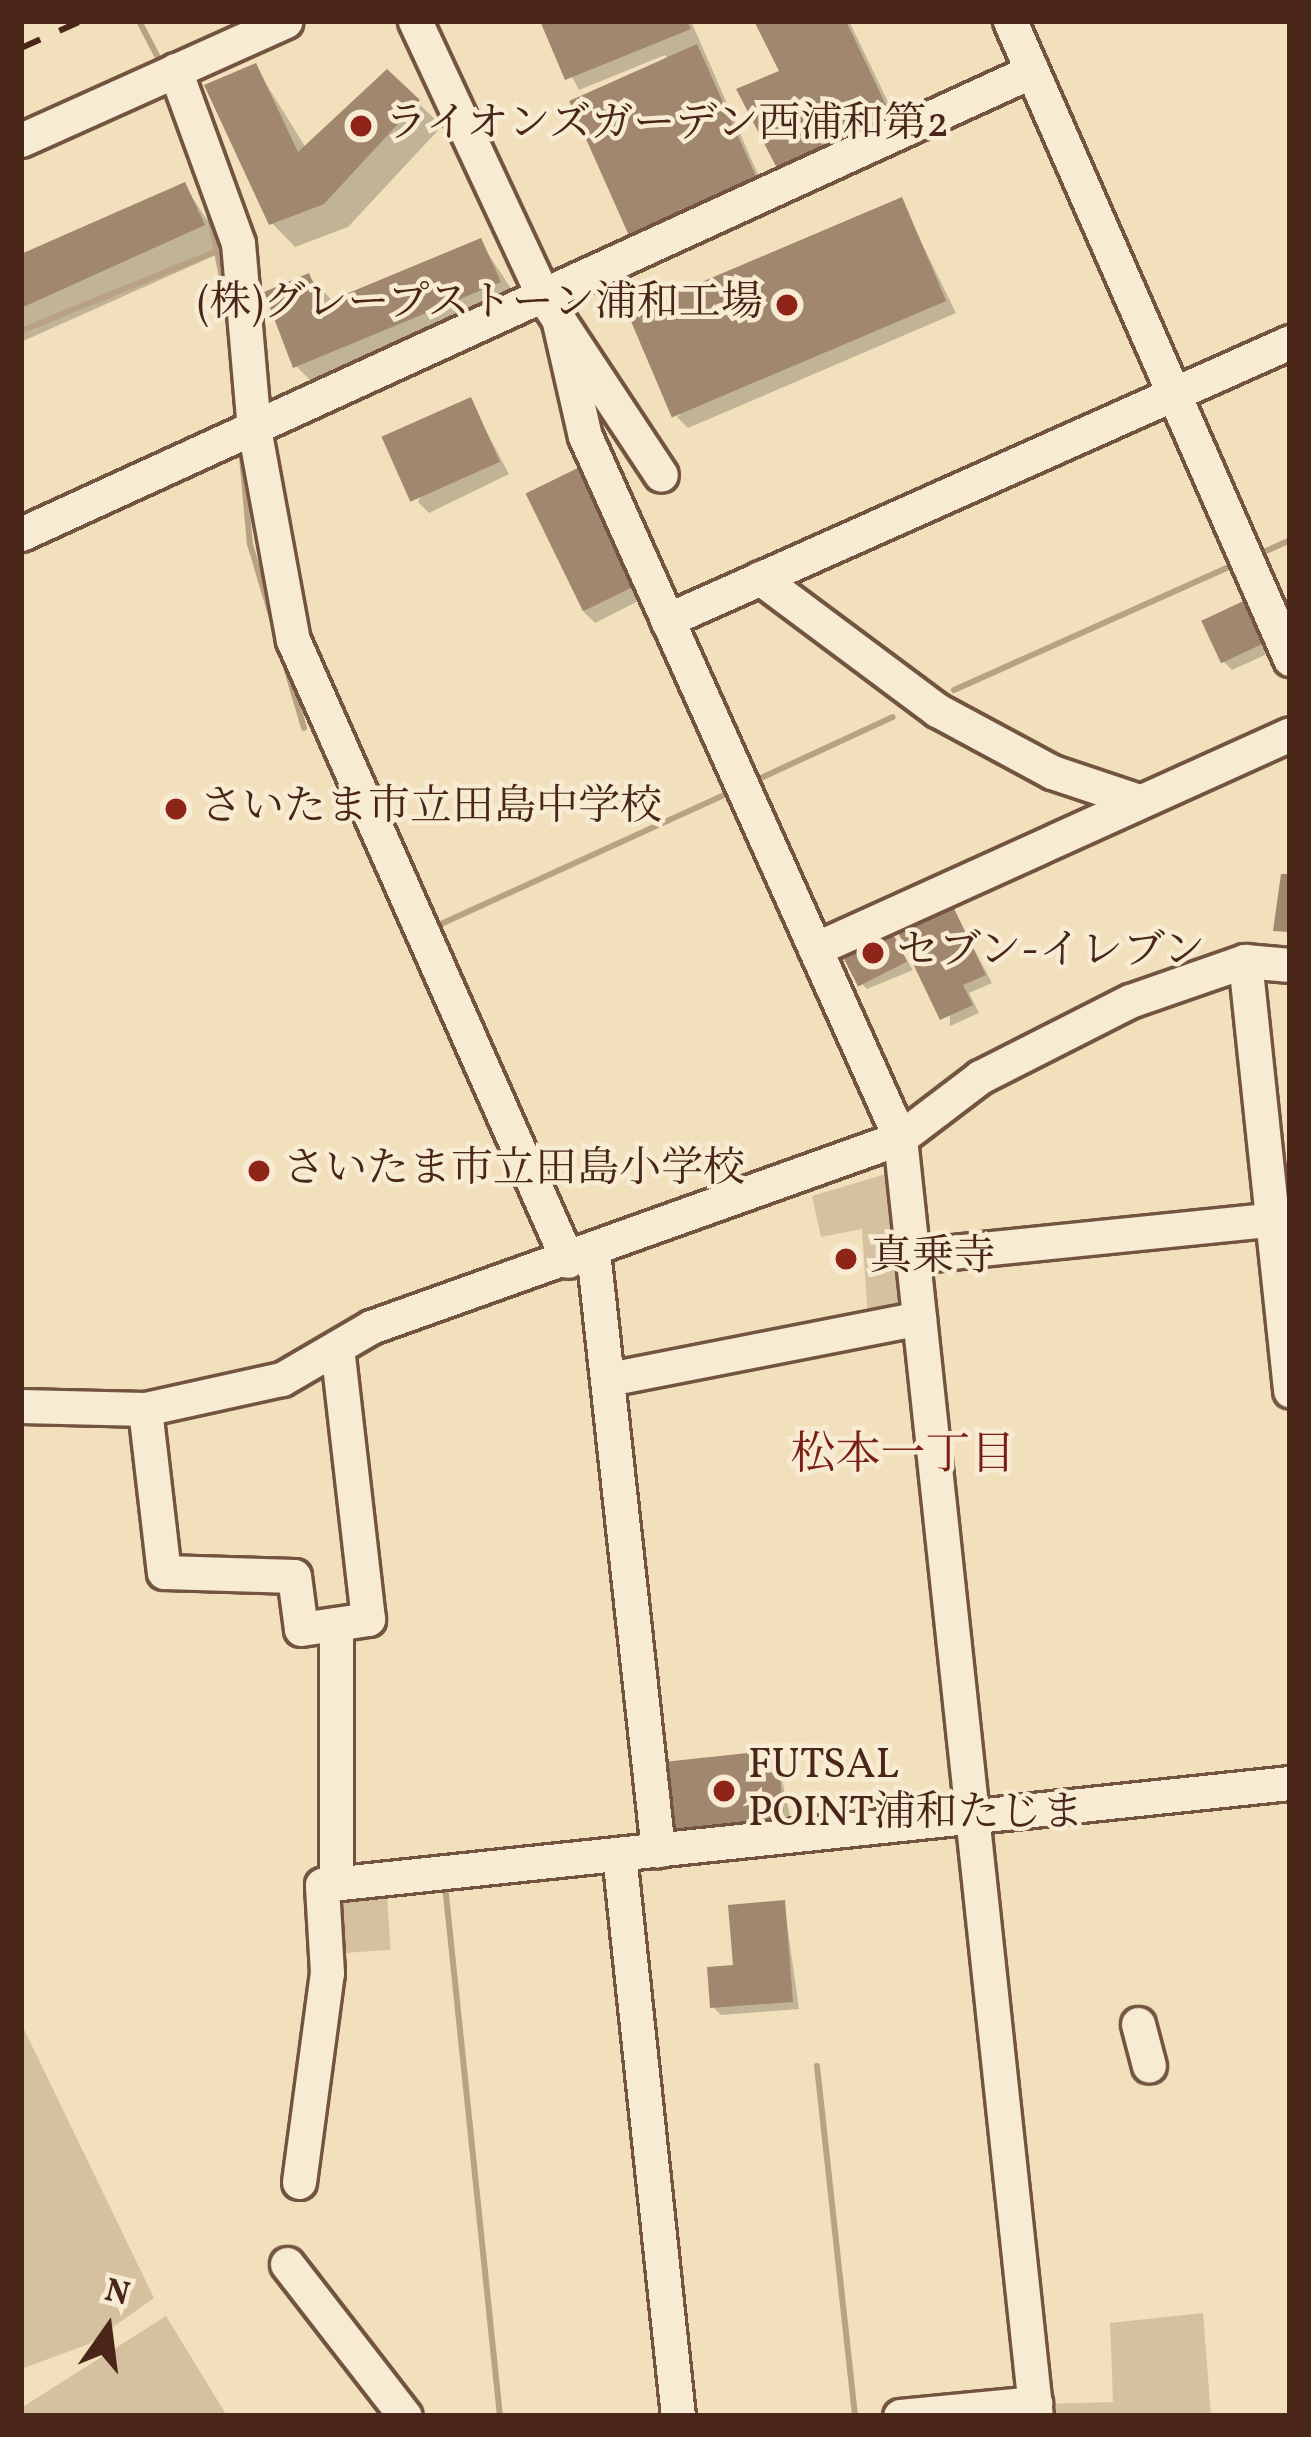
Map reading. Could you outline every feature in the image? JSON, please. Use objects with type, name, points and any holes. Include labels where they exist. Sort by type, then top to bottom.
[{"type":"street","points":[[21,140],[286,21]]},
{"type":"street","points":[[415,21],[551,309],[661,475]]},
{"type":"street","points":[[1010,21],[1290,659]]},
{"type":"street","points":[[175,70],[238,243],[244,432],[278,583],[327,732],[581,1256],[609,1378],[658,1850]]},
{"type":"street","points":[[21,533],[244,432],[551,309],[1032,71]]},
{"type":"street","points":[[551,309],[585,436],[900,1138],[1036,2410],[900,2416]]},
{"type":"street","points":[[667,620],[1290,342]]},
{"type":"street","points":[[760,578],[937,710],[1052,772],[1139,801]]},
{"type":"street","points":[[815,949],[1290,734]]},
{"type":"street","points":[[1245,962],[1281,1219],[1290,1391]]},
{"type":"street","points":[[21,1406],[145,1409],[282,1379],[371,1327],[581,1256],[900,1138],[1066,1031],[1245,962],[1290,965]]},
{"type":"street","points":[[913,1256],[1281,1219]]},
{"type":"street","points":[[609,1378],[919,1318]]},
{"type":"street","points":[[145,1409],[164,1572],[294,1576],[301,1629],[368,1619],[337,1349]]},
{"type":"street","points":[[336,1624],[336,1883]]},
{"type":"street","points":[[299,2182],[327,1973],[322,1885],[1290,1783]]},
{"type":"street","points":[[619,1854],[678,2416]]},
{"type":"street","points":[[1138,2024],[1149,2066]]},
{"type":"street","points":[[286,2264],[405,2416]]},
{"type":"shaded area","points":[[889,1173],[905,1312],[868,1319],[862,1229],[821,1237],[812,1196]]},
{"type":"shaded area","points":[[386,1882],[391,1950],[331,1954],[326,1886]]},
{"type":"shaded area","points":[[21,2023],[154,2298],[89,2344],[21,2369]]},
{"type":"shaded area","points":[[1203,2313],[1211,2416],[1044,2416],[1043,2404],[1113,2402],[1110,2323]]},
{"type":"shaded area","points":[[166,2316],[227,2416],[21,2416],[21,2408]]},
{"type":"building","points":[[540,21],[687,21],[691,29],[565,80]]},
{"type":"building","points":[[754,21],[846,21],[893,120],[780,174],[736,89],[779,71]]},
{"type":"building","points":[[697,44],[759,184],[631,241],[569,101]]},
{"type":"building","name":"ライオンズガーデン西浦和第2","points":[[256,63],[298,152],[387,69],[420,100],[324,204],[269,225],[204,85]]},
{"type":"building","points":[[185,182],[205,225],[21,308],[21,254]]},
{"type":"building","name":"(株)グレープストーン浦和工場","points":[[902,197],[946,301],[672,417],[628,313]]},
{"type":"building","points":[[481,238],[501,282],[293,368],[264,292],[309,273],[322,304]]},
{"type":"building","points":[[471,397],[500,462],[410,502],[381,437]]},
{"type":"building","points":[[584,465],[641,583],[583,611],[526,493]]},
{"type":"building","points":[[1252,597],[1272,640],[1221,663],[1201,621]]},
{"type":"building","points":[[1281,874],[1290,874],[1290,932],[1273,931]]},
{"type":"building","points":[[949,898],[986,975],[963,985],[973,1005],[940,1020],[894,924]]},
{"type":"building","name":"セブン-イレブン","points":[[888,924],[907,961],[858,986],[839,949]]},
{"type":"building","name":"FUTSAL POINT浦和たじま","points":[[777,1750],[784,1820],[671,1832],[664,1762]]},
{"type":"building","points":[[785,1900],[793,2002],[710,2008],[707,1967],[733,1965],[728,1905]]},
{"type":"waterway","points":[[139,21],[162,65]]},
{"type":"waterway","points":[[208,208],[227,301]]},
{"type":"waterway","points":[[21,331],[217,251]]},
{"type":"waterway","points":[[241,446],[250,544],[276,632]]},
{"type":"waterway","points":[[1259,554],[1290,540]]},
{"type":"waterway","points":[[954,690],[1236,564]]},
{"type":"waterway","points":[[283,657],[304,728]]},
{"type":"waterway","points":[[750,783],[893,717]]},
{"type":"waterway","points":[[441,924],[733,791]]},
{"type":"waterway","points":[[445,1885],[500,2416]]},
{"type":"waterway","points":[[817,2066],[855,2416]]},
{"type":"railway","points":[[21,48],[81,21]]},
{"type":"place","name":"ライオンズガーデン西浦和第2","points":[[361,126]]},
{"type":"place","name":"(株)グレープストーン浦和工場","points":[[787,305]]},
{"type":"place","name":"さいたま市立田島中学校","points":[[176,809]]},
{"type":"place","name":"セブン-イレブン","points":[[873,953]]},
{"type":"place","name":"さいたま市立田島小学校","points":[[259,1171]]},
{"type":"place","name":"真乗寺","points":[[846,1259]]},
{"type":"place","name":"FUTSAL POINT浦和たじま","points":[[724,1791]]},
{"type":"district","name":"松本一丁目","points":[[903,1457]]}]
